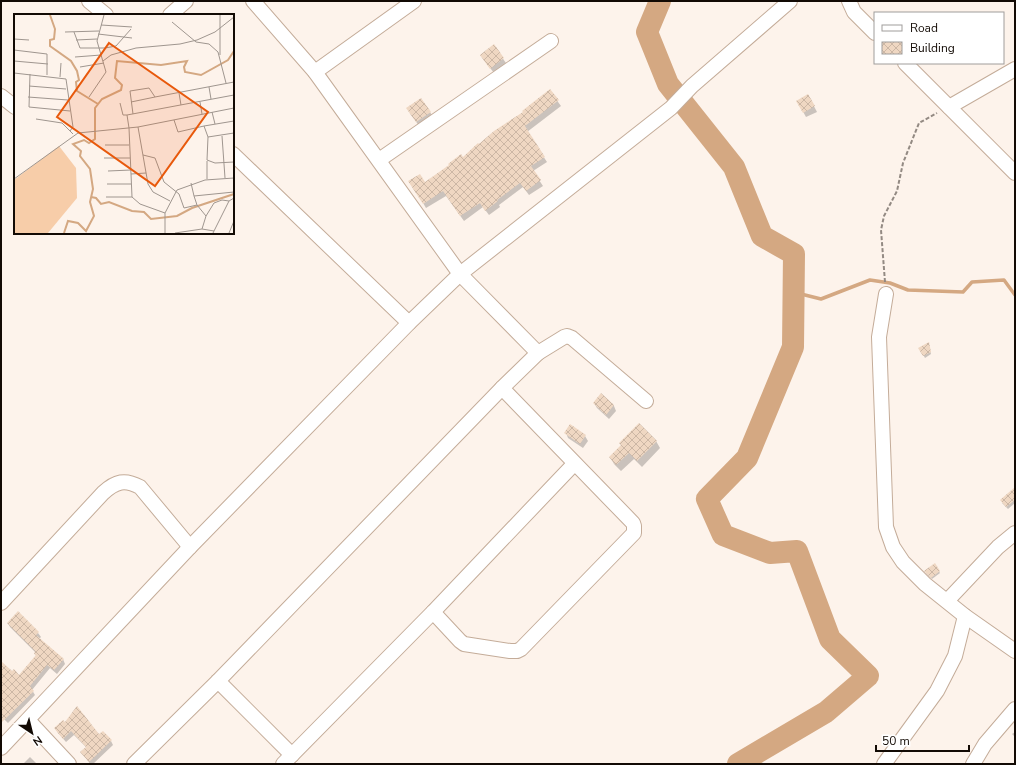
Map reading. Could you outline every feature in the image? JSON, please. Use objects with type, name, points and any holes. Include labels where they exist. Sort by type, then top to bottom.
[{"type":"street","points":[[89,1],[105,14]]},
{"type":"street","points":[[171,14],[186,1]]},
{"type":"street","points":[[253,1],[315,72],[460,274],[538,353]]},
{"type":"street","points":[[315,72],[414,1]]},
{"type":"street","points":[[1,748],[190,547],[409,323],[460,274],[671,108],[692,86],[790,1]]},
{"type":"street","points":[[849,1],[854,12],[874,32]]},
{"type":"street","points":[[379,160],[551,41]]},
{"type":"street","points":[[906,64],[1015,173]]},
{"type":"street","points":[[949,107],[1015,68]]},
{"type":"street","points":[[1,96],[14,106]]},
{"type":"street","points":[[234,156],[409,323]]},
{"type":"street","points":[[886,294],[879,337],[886,527],[893,547],[903,562],[925,584],[965,616],[1013,645]]},
{"type":"street","points":[[134,764],[218,681],[502,388],[538,353],[567,336],[572,338],[646,401]]},
{"type":"street","points":[[433,612],[464,644],[517,651],[521,649],[632,535],[634,529],[633,523],[574,464],[502,388]]},
{"type":"street","points":[[218,681],[287,759],[433,612],[574,464]]},
{"type":"street","points":[[1,603],[103,493],[112,485],[120,482],[132,482],[140,487],[190,547]]},
{"type":"street","points":[[947,601],[998,547],[1015,533]]},
{"type":"street","points":[[884,764],[937,691],[955,656],[965,616]]},
{"type":"street","points":[[973,764],[985,744],[1015,709]]},
{"type":"street","points":[[28,720],[69,764]]},
{"type":"path","points":[[885,278],[881,230],[884,216],[897,191],[903,163],[919,123],[949,107]]},
{"type":"building","points":[[494,44],[504,58],[490,69],[480,55]]},
{"type":"building","points":[[550,89],[559,100],[525,126],[545,157],[531,166],[541,180],[526,191],[520,183],[485,211],[480,203],[460,216],[443,191],[423,204],[408,181],[420,174],[425,182],[449,165],[448,164],[461,154],[463,157],[478,143],[479,144],[494,131],[523,112],[522,111]]},
{"type":"building","points":[[808,94],[815,106],[803,113],[796,101]]},
{"type":"building","points":[[421,98],[431,112],[416,122],[406,108]]},
{"type":"building","points":[[929,342],[931,352],[923,356],[918,348]]},
{"type":"building","points":[[601,393],[614,405],[606,415],[593,403]]},
{"type":"building","points":[[639,423],[657,441],[637,461],[629,453],[616,465],[609,457],[621,445],[619,443]]},
{"type":"building","points":[[570,424],[586,435],[580,444],[564,433]]},
{"type":"building","points":[[1015,487],[1015,500],[1006,507],[1000,500]]},
{"type":"building","points":[[935,563],[940,571],[931,578],[924,571]]},
{"type":"building","points":[[18,611],[39,632],[36,635],[64,659],[54,670],[47,665],[30,686],[34,691],[1,723],[1,661],[12,671],[14,669],[19,675],[36,655],[34,654],[35,651],[7,623]]},
{"type":"building","points":[[77,706],[99,734],[103,731],[112,740],[89,762],[80,752],[86,747],[71,731],[63,739],[54,728],[63,720],[65,722]]},
{"type":"waterway","points":[[660,1],[647,32],[668,84],[734,167],[762,236],[794,254],[793,347],[747,458],[707,499],[723,535],[770,553],[797,551],[830,639],[868,676],[826,712],[738,764]]},
{"type":"waterway","points":[[793,292],[821,299],[870,280],[890,283],[908,290],[963,292],[972,282],[1004,280],[1015,295]]}]
